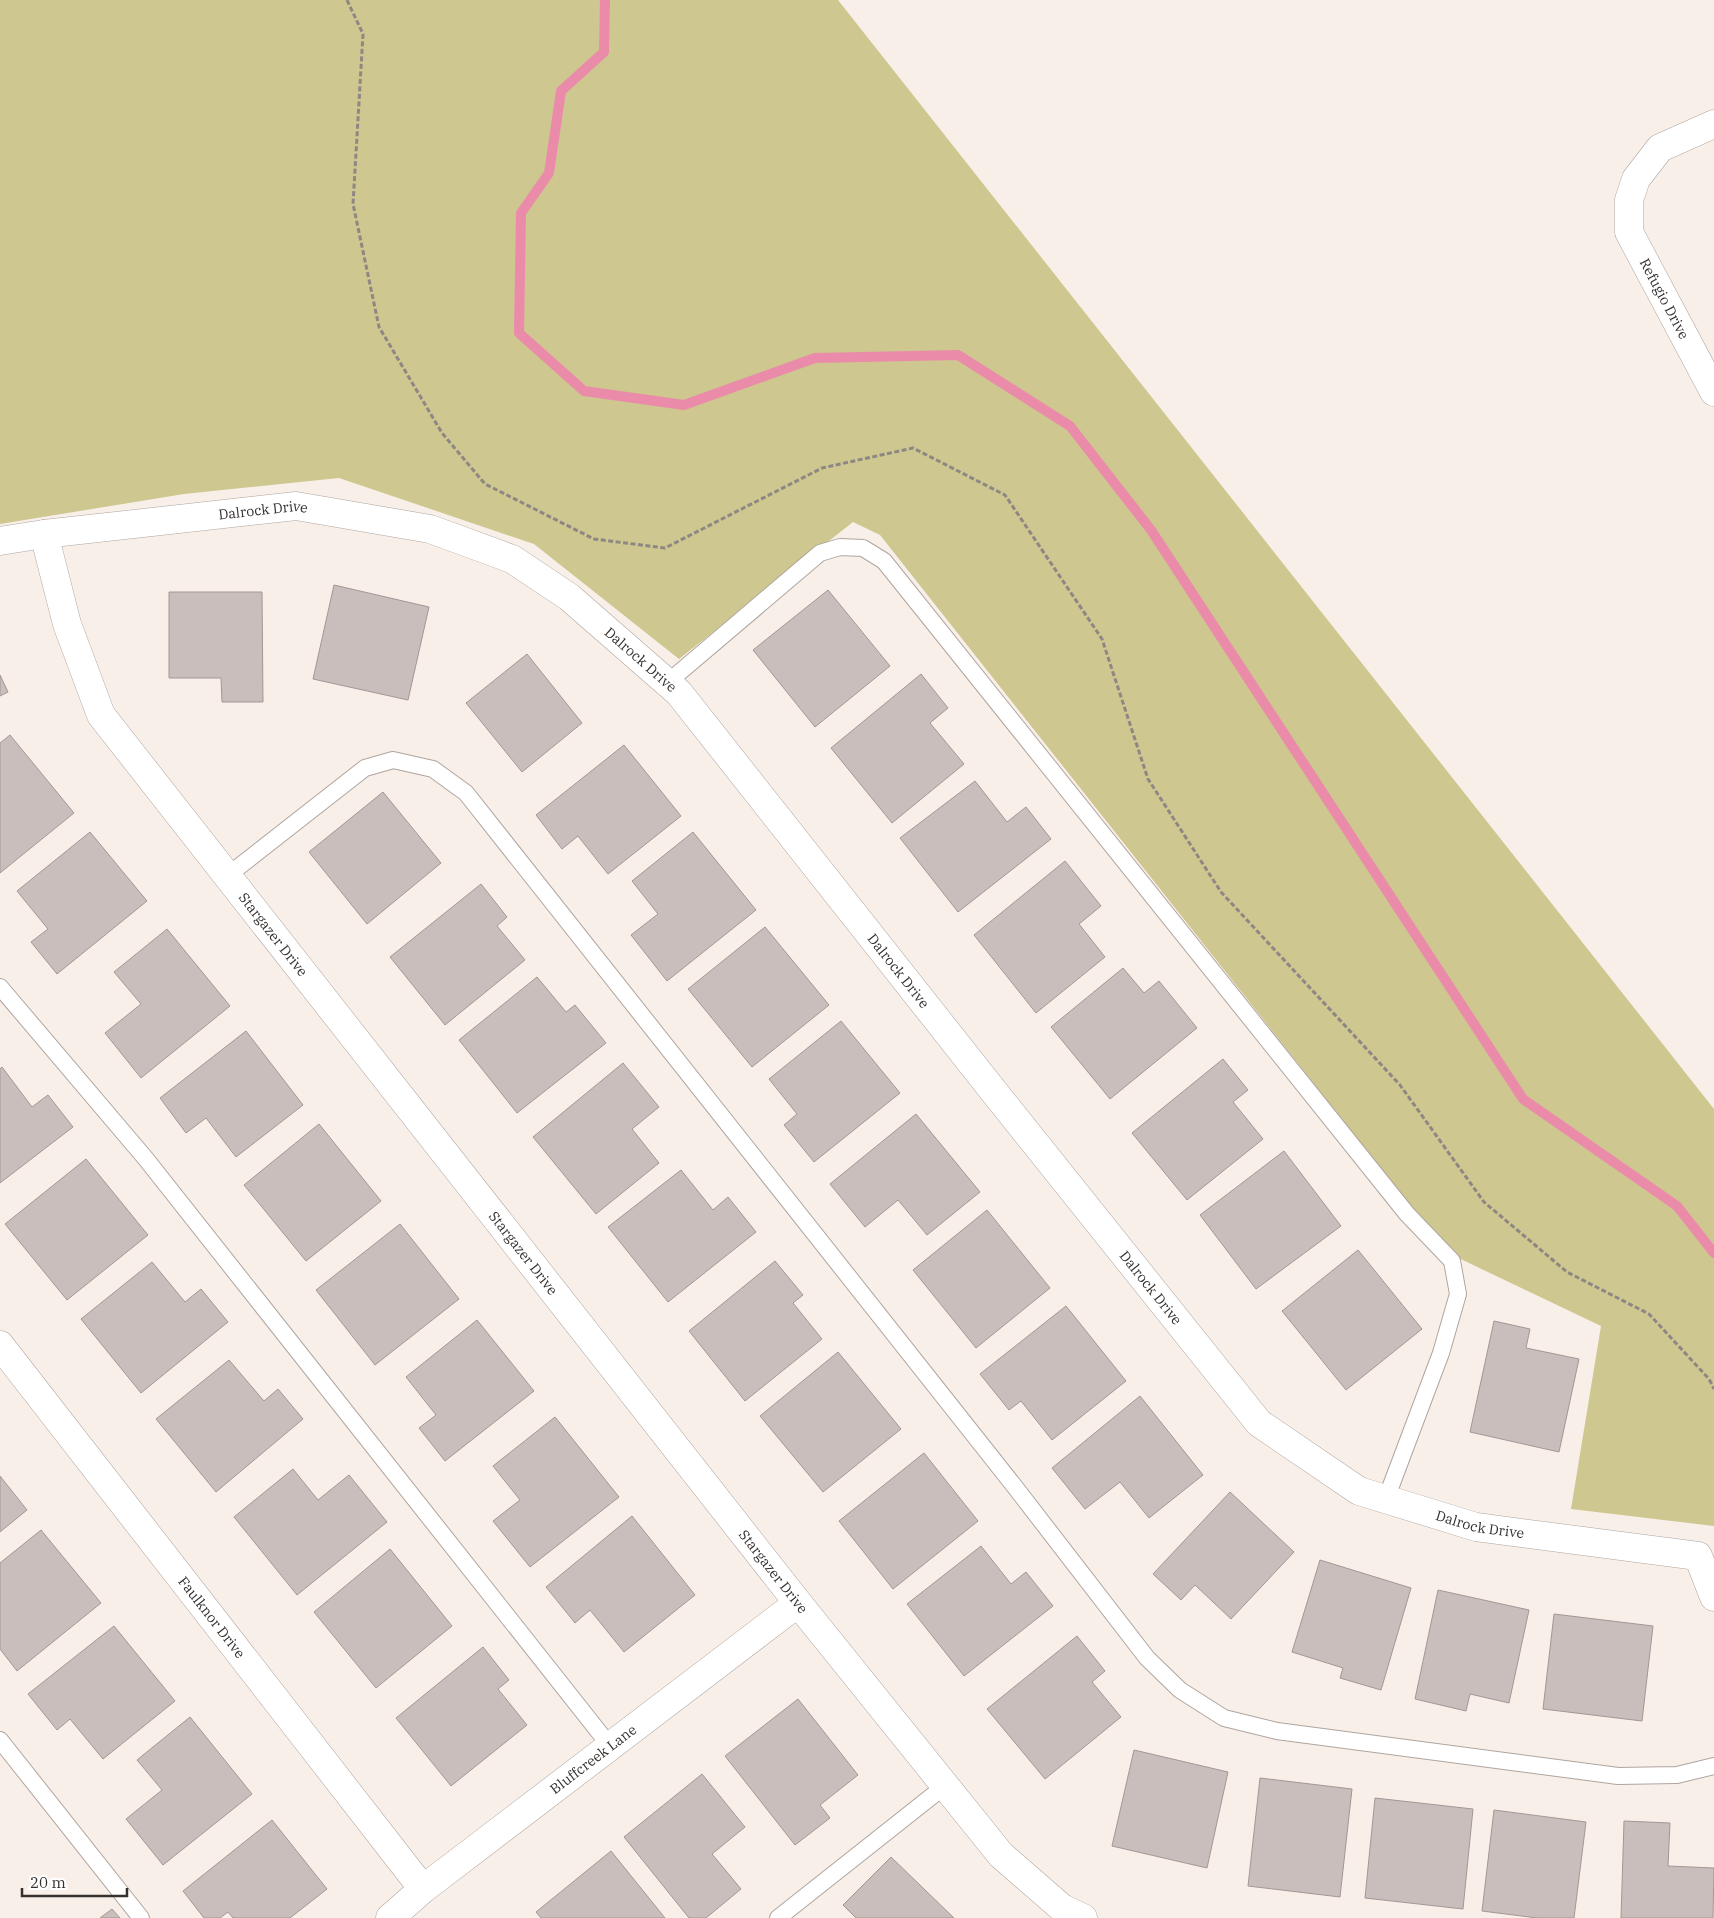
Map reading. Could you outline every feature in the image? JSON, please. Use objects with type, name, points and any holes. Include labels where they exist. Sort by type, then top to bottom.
[{"type":"street","name":"Refugio Drive","points":[[1714,124],[1660,148],[1636,179],[1629,200],[1629,232],[1714,392]]},
{"type":"street","name":"Dalrock Drive","points":[[0,541],[44,534],[296,506],[430,529],[512,559],[569,597],[679,693],[1259,1423],[1359,1491],[1476,1527],[1698,1556],[1714,1597]]},
{"type":"street","name":"Stargazer Drive","points":[[44,534],[67,624],[101,715],[798,1603],[1001,1855],[1062,1908],[1083,1918]]},
{"type":"street","name":"Faulknor Drive","points":[[0,1345],[424,1889]]},
{"type":"street","name":"Bluffcreek Lane","points":[[390,1918],[424,1889],[798,1603]]},
{"type":"lane","points":[[668,683],[820,553],[840,547],[863,548],[884,561],[1407,1214],[1452,1261],[1458,1294],[1441,1353],[1386,1499]]},
{"type":"lane","points":[[227,876],[365,768],[393,760],[433,769],[466,793],[1009,1479],[1147,1658],[1180,1690],[1224,1718],[1277,1731],[1618,1776],[1677,1775],[1714,1766]]},
{"type":"lane","points":[[0,987],[146,1159],[610,1746]]},
{"type":"lane","points":[[0,1740],[141,1918]]},
{"type":"lane","points":[[778,1918],[946,1785]]},
{"type":"shaded area","points":[[0,0],[838,0],[1714,1109],[1714,1526],[1571,1509],[1601,1326],[1448,1253],[880,535],[853,522],[679,659],[534,544],[339,478],[184,494],[0,524]]},
{"type":"building","points":[[334,585],[429,607],[408,700],[313,679]]},
{"type":"building","points":[[828,590],[890,666],[815,727],[753,650]]},
{"type":"building","points":[[169,592],[262,592],[263,702],[222,702],[221,678],[169,678]]},
{"type":"building","points":[[527,654],[582,723],[522,772],[466,703]]},
{"type":"building","points":[[921,674],[948,708],[930,723],[964,764],[892,823],[831,748]]},
{"type":"building","points":[[0,675],[8,692],[0,696]]},
{"type":"building","points":[[10,735],[74,813],[0,873],[0,743]]},
{"type":"building","points":[[624,745],[681,816],[608,874],[578,836],[562,849],[536,815]]},
{"type":"building","points":[[975,781],[1007,822],[1026,807],[1051,839],[958,912],[900,838]]},
{"type":"building","points":[[383,792],[441,863],[367,924],[309,852]]},
{"type":"building","points":[[90,832],[147,901],[57,974],[31,942],[48,929],[17,891]]},
{"type":"building","points":[[693,832],[756,910],[667,981],[631,935],[658,914],[632,881]]},
{"type":"building","points":[[1065,861],[1101,906],[1079,924],[1105,957],[1036,1013],[974,935]]},
{"type":"building","points":[[481,884],[507,917],[497,926],[525,960],[445,1025],[390,957]]},
{"type":"building","points":[[765,927],[829,1005],[752,1067],[688,989]]},
{"type":"building","points":[[167,929],[230,1006],[141,1078],[105,1033],[141,1004],[114,972]]},
{"type":"building","points":[[1123,968],[1144,993],[1159,981],[1197,1028],[1110,1099],[1051,1027]]},
{"type":"building","points":[[537,977],[566,1012],[575,1005],[606,1043],[517,1113],[459,1040]]},
{"type":"building","points":[[841,1021],[900,1093],[814,1162],[784,1125],[797,1114],[769,1079]]},
{"type":"building","points":[[246,1031],[303,1105],[236,1157],[206,1118],[186,1133],[160,1098]]},
{"type":"building","points":[[1223,1059],[1248,1090],[1233,1102],[1263,1139],[1187,1200],[1132,1133]]},
{"type":"building","points":[[623,1063],[659,1107],[632,1129],[659,1163],[596,1214],[533,1137]]},
{"type":"building","points":[[2,1067],[32,1107],[48,1095],[73,1127],[0,1183],[0,1069]]},
{"type":"building","points":[[916,1114],[980,1192],[927,1235],[898,1200],[865,1227],[830,1184]]},
{"type":"building","points":[[319,1124],[381,1201],[306,1261],[244,1185]]},
{"type":"building","points":[[1284,1151],[1341,1226],[1256,1289],[1200,1215]]},
{"type":"building","points":[[86,1159],[148,1235],[67,1300],[5,1224]]},
{"type":"building","points":[[681,1170],[713,1210],[728,1197],[756,1232],[668,1302],[608,1227]]},
{"type":"building","points":[[987,1210],[1050,1288],[976,1348],[913,1270]]},
{"type":"building","points":[[400,1224],[459,1299],[375,1365],[316,1290]]},
{"type":"building","points":[[1358,1250],[1422,1329],[1346,1390],[1282,1311]]},
{"type":"building","points":[[775,1261],[803,1295],[793,1303],[822,1339],[745,1401],[689,1331]]},
{"type":"building","points":[[152,1262],[185,1302],[201,1289],[228,1322],[141,1393],[81,1319]]},
{"type":"building","points":[[1066,1306],[1126,1381],[1052,1440],[1021,1401],[1009,1410],[980,1374]]},
{"type":"building","points":[[477,1320],[534,1391],[445,1461],[419,1428],[436,1415],[406,1377]]},
{"type":"building","points":[[1494,1321],[1530,1329],[1526,1348],[1579,1359],[1559,1452],[1470,1432]]},
{"type":"building","points":[[838,1352],[901,1429],[823,1492],[760,1416]]},
{"type":"building","points":[[229,1360],[264,1401],[278,1389],[303,1419],[216,1492],[156,1419]]},
{"type":"building","points":[[1140,1396],[1203,1475],[1149,1518],[1120,1482],[1085,1509],[1052,1468]]},
{"type":"building","points":[[555,1417],[619,1497],[530,1567],[493,1521],[520,1500],[493,1466]]},
{"type":"building","points":[[924,1453],[978,1521],[893,1589],[839,1521]]},
{"type":"building","points":[[293,1469],[318,1500],[349,1475],[387,1522],[297,1595],[234,1517]]},
{"type":"building","points":[[0,1476],[27,1510],[0,1532]]},
{"type":"building","points":[[1230,1492],[1294,1552],[1231,1619],[1195,1585],[1181,1600],[1153,1574]]},
{"type":"building","points":[[632,1516],[695,1595],[624,1652],[590,1610],[575,1623],[546,1587]]},
{"type":"building","points":[[41,1530],[101,1603],[17,1671],[0,1649],[0,1563]]},
{"type":"building","points":[[981,1546],[1011,1584],[1026,1572],[1053,1606],[964,1676],[907,1604]]},
{"type":"building","points":[[390,1549],[452,1626],[376,1688],[314,1612]]},
{"type":"building","points":[[1320,1560],[1411,1588],[1381,1690],[1340,1678],[1343,1668],[1292,1652]]},
{"type":"building","points":[[1438,1590],[1529,1610],[1509,1703],[1470,1694],[1466,1711],[1415,1699]]},
{"type":"building","points":[[1554,1614],[1653,1626],[1642,1721],[1543,1709]]},
{"type":"building","points":[[114,1626],[175,1701],[103,1759],[70,1719],[57,1730],[28,1694]]},
{"type":"building","points":[[1077,1636],[1105,1671],[1092,1682],[1121,1717],[1045,1779],[987,1709]]},
{"type":"building","points":[[483,1647],[509,1680],[498,1689],[527,1725],[451,1786],[396,1718]]},
{"type":"building","points":[[798,1699],[858,1775],[820,1805],[830,1818],[795,1845],[725,1756]]},
{"type":"building","points":[[190,1717],[252,1794],[163,1865],[126,1819],[162,1790],[137,1760]]},
{"type":"building","points":[[1134,1750],[1228,1772],[1207,1868],[1112,1846]]},
{"type":"building","points":[[702,1774],[745,1827],[712,1854],[741,1889],[706,1918],[689,1918],[624,1837]]},
{"type":"building","points":[[1260,1778],[1352,1789],[1340,1897],[1248,1886]]},
{"type":"building","points":[[1375,1798],[1473,1809],[1463,1909],[1365,1898]]},
{"type":"building","points":[[1494,1810],[1586,1822],[1574,1918],[1537,1918],[1482,1911]]},
{"type":"building","points":[[272,1820],[327,1889],[290,1918],[233,1918],[228,1912],[220,1918],[204,1918],[183,1891]]},
{"type":"building","points":[[1624,1821],[1670,1823],[1668,1866],[1714,1868],[1713,1918],[1621,1918]]},
{"type":"building","points":[[611,1851],[665,1918],[541,1918],[536,1912]]},
{"type":"building","points":[[891,1857],[954,1918],[856,1918],[843,1905]]},
{"type":"building","points":[[112,1909],[120,1918],[100,1918]]},
{"type":"waterway","points":[[605,0],[604,52],[561,91],[549,173],[521,213],[519,333],[584,391],[684,405],[815,358],[958,355],[1070,426],[1151,530],[1523,1099],[1677,1206],[1714,1253]]}]
